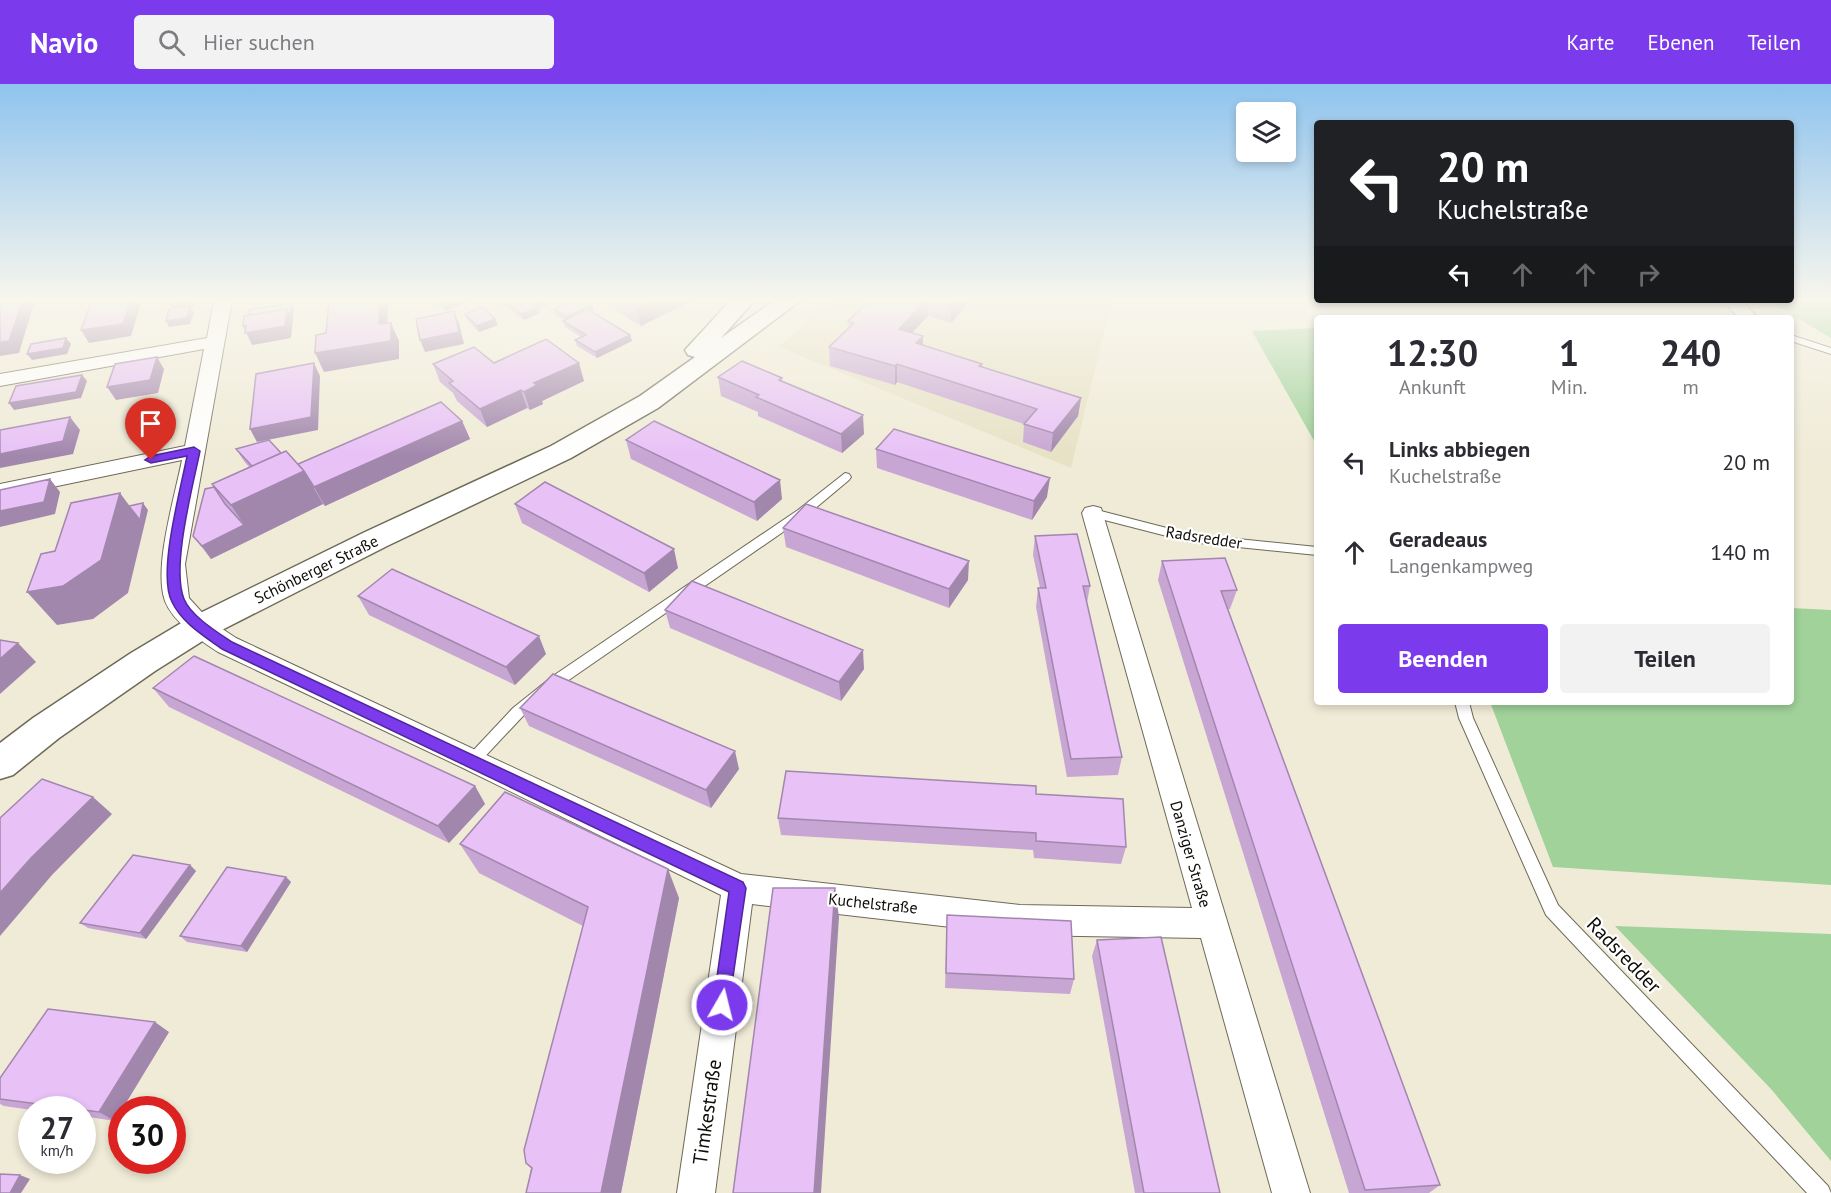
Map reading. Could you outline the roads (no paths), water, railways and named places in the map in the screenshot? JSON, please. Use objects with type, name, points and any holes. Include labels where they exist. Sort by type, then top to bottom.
[{"type":"main road","name":"Schönberger Straße","points":[[649,402],[696,352]]},
{"type":"main road","name":"Schönberger Straße","points":[[0,764],[46,728],[142,662],[200,627],[376,539],[561,452],[649,402],[718,352]]},
{"type":"street","points":[[0,380],[159,352]]},
{"type":"street","name":"Kuchelstraße","points":[[212,352],[173,564],[177,600],[200,627],[227,645],[738,888],[1020,920],[1211,923]]},
{"type":"street","points":[[0,491],[194,451]]},
{"type":"street","name":"Danziger Straße","points":[[1092,513],[1291,1193]]},
{"type":"street","name":"Timkestraße","points":[[696,1193],[738,888]]},
{"type":"lane","points":[[473,760],[518,712],[558,680],[802,513],[845,477]]},
{"type":"lane","name":"Radsredder","points":[[1092,513],[1190,538],[1314,551]]},
{"type":"lane","name":"Radsredder","points":[[1463,705],[1466,718],[1552,910],[1821,1193]]}]
